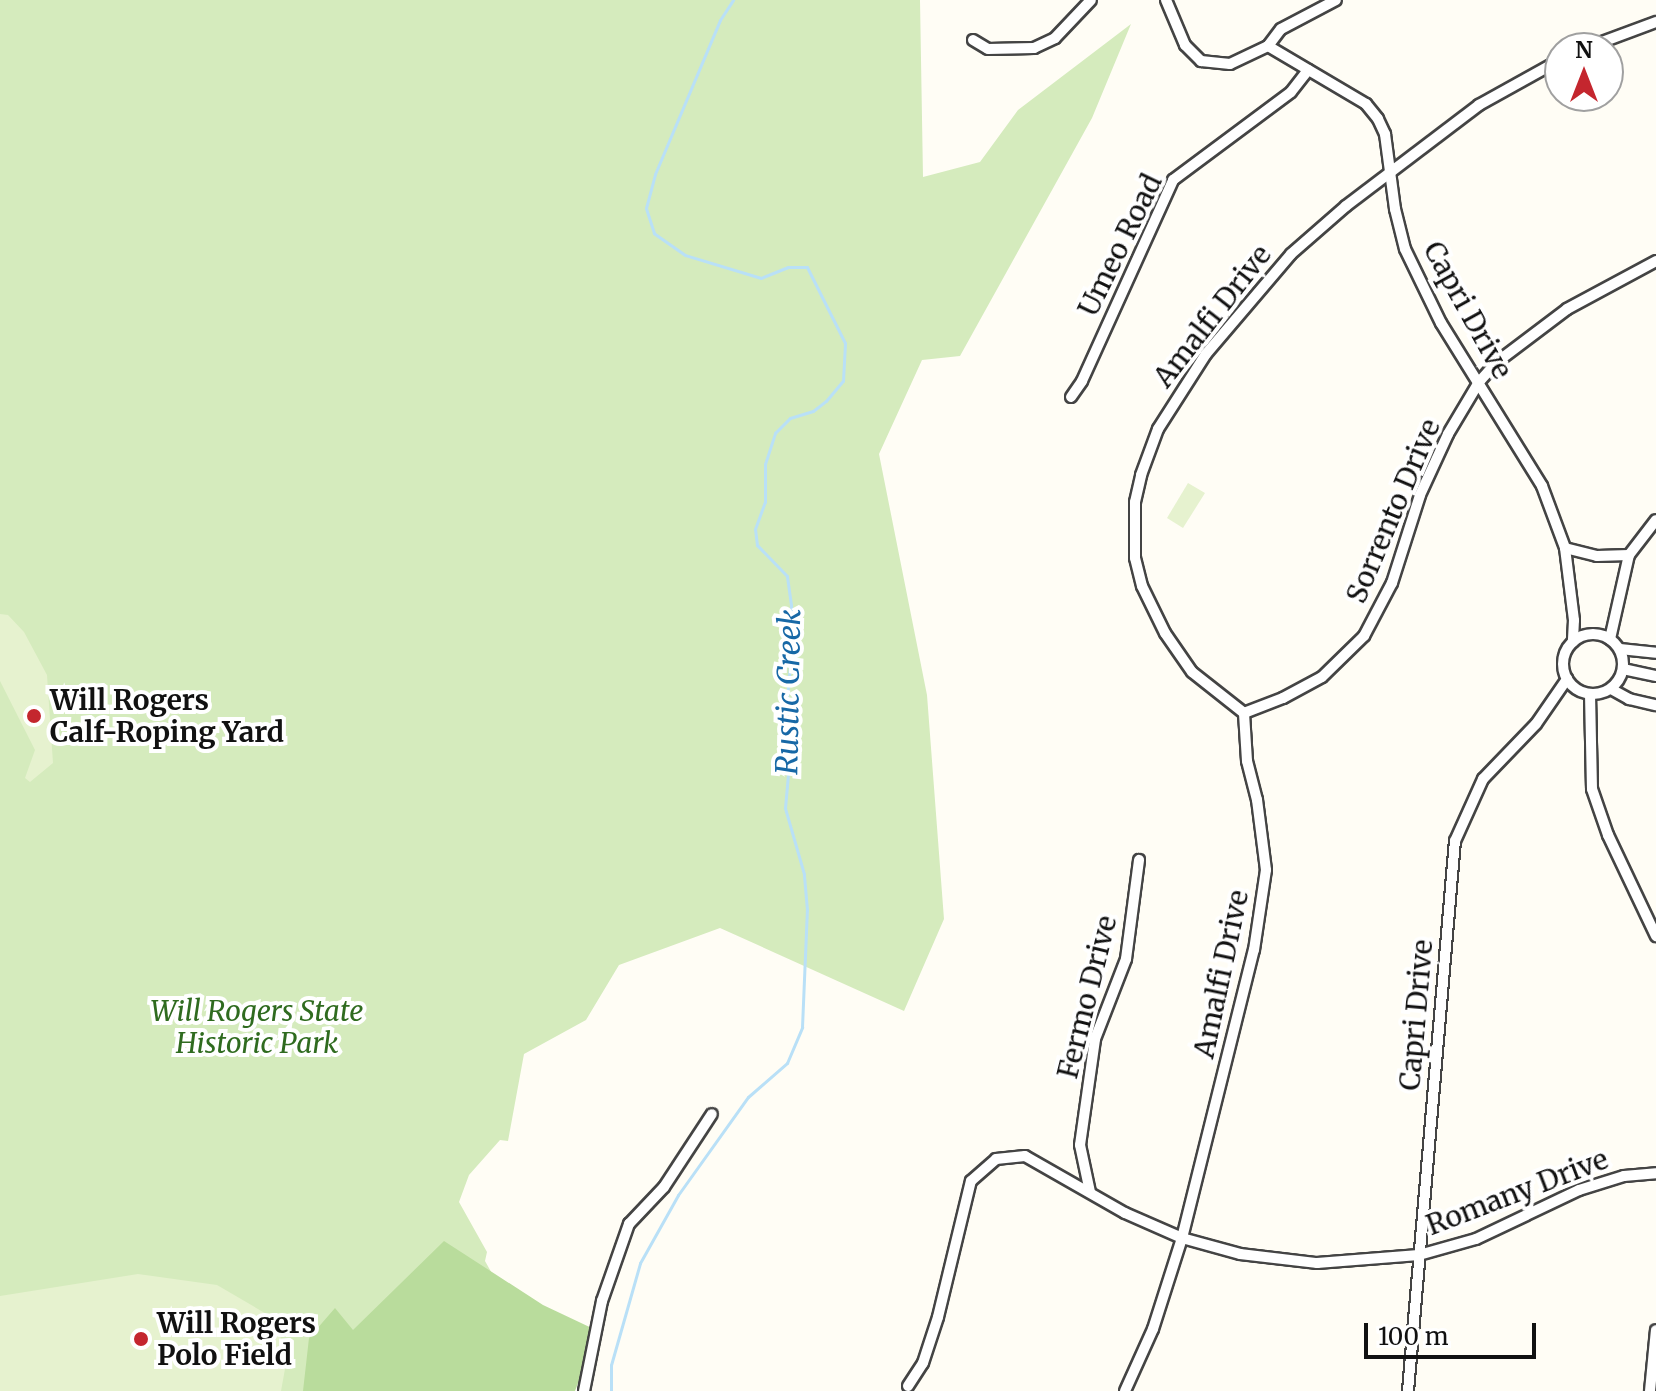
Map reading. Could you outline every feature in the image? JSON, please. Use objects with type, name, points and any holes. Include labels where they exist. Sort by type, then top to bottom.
[{"type":"street","points":[[973,40],[988,49],[1034,48],[1055,38],[1091,0]]},
{"type":"street","points":[[1166,0],[1185,45],[1201,61],[1230,64],[1268,46],[1281,29],[1336,0]]},
{"type":"street","points":[[1624,34],[1656,22]]},
{"type":"street","name":"Capri Drive","points":[[1268,46],[1366,104],[1378,119],[1385,134],[1395,209],[1405,249],[1441,323],[1542,486],[1565,548],[1574,620],[1573,642]]},
{"type":"street","name":"Amalfi Drive","points":[[1125,1391],[1153,1329],[1182,1238],[1224,1077],[1266,890],[1263,839],[1247,761],[1244,713],[1192,672],[1152,610],[1135,558],[1135,502],[1141,475],[1158,429],[1206,354],[1291,254],[1391,171],[1479,105],[1544,69]]},
{"type":"street","name":"Umeo Road","points":[[1071,397],[1082,381],[1173,180],[1291,92],[1308,70]]},
{"type":"street","name":"Sorrento Drive","points":[[1244,713],[1283,698],[1322,677],[1364,636],[1392,583],[1420,495],[1448,434],[1479,382],[1497,362],[1567,309],[1656,261]]},
{"type":"street","points":[[1610,639],[1629,555],[1656,520]]},
{"type":"street","points":[[1565,548],[1597,556],[1629,555]]},
{"type":"street","points":[[1611,689],[1623,669],[1620,649],[1610,639],[1591,634],[1573,642],[1563,659],[1567,679],[1573,686],[1590,694],[1611,689],[1629,699],[1656,705]]},
{"type":"street","points":[[1620,649],[1656,653]]},
{"type":"street","points":[[1623,669],[1656,676]]},
{"type":"street","name":"Capri Drive","points":[[1408,1391],[1455,841],[1483,779],[1536,724],[1567,679]]},
{"type":"street","points":[[1590,694],[1592,789],[1608,835],[1656,936]]},
{"type":"street","name":"Fermo Drive","points":[[1090,1192],[1080,1145],[1095,1039],[1126,959],[1139,860]]},
{"type":"street","points":[[584,1391],[602,1301],[629,1224],[664,1187],[712,1114]]},
{"type":"street","name":"Romany Drive","points":[[908,1386],[923,1363],[938,1317],[971,1181],[981,1168],[996,1159],[1025,1156],[1125,1213],[1182,1238],[1240,1254],[1317,1263],[1419,1255],[1476,1239],[1579,1190],[1624,1176],[1656,1173]]},
{"type":"street","points":[[1650,1391],[1656,1330]]},
{"type":"green space","name":"Will Rogers State Historic Park","points":[[0,0],[920,0],[923,177],[980,162],[1018,110],[1131,24],[1092,118],[960,356],[922,360],[879,454],[927,695],[944,919],[904,1011],[720,928],[619,965],[586,1020],[524,1054],[508,1141],[500,1140],[469,1175],[459,1202],[487,1252],[485,1261],[558,1391],[0,1391]]},
{"type":"green space","points":[[1188,483],[1205,493],[1183,528],[1167,518]]},
{"type":"green space","name":"Will Rogers Calf-Roping Yard","points":[[0,614],[8,615],[24,632],[47,675],[53,763],[30,782],[25,778],[35,750],[0,681]]},
{"type":"green space","points":[[444,1241],[543,1305],[598,1331],[575,1391],[303,1391],[309,1338],[335,1308],[353,1330]]},
{"type":"green space","name":"Will Rogers Polo Field","points":[[138,1274],[217,1285],[275,1319],[287,1358],[281,1391],[0,1391],[0,1296]]},
{"type":"waterway","name":"Rustic Creek","points":[[611,1391],[611,1365],[640,1263],[678,1195],[748,1097],[787,1063],[802,1027],[807,910],[804,874],[785,808],[789,763],[784,731],[791,654],[791,605],[787,576],[757,545],[755,529],[765,502],[765,464],[775,433],[790,418],[813,411],[843,381],[845,343],[807,267],[788,267],[761,278],[685,255],[654,233],[646,208],[655,174],[720,20],[733,0]]},
{"type":"place","name":"Will Rogers Calf-Roping Yard","points":[[34,716]]},
{"type":"place","name":"Will Rogers Polo Field","points":[[141,1339]]}]
